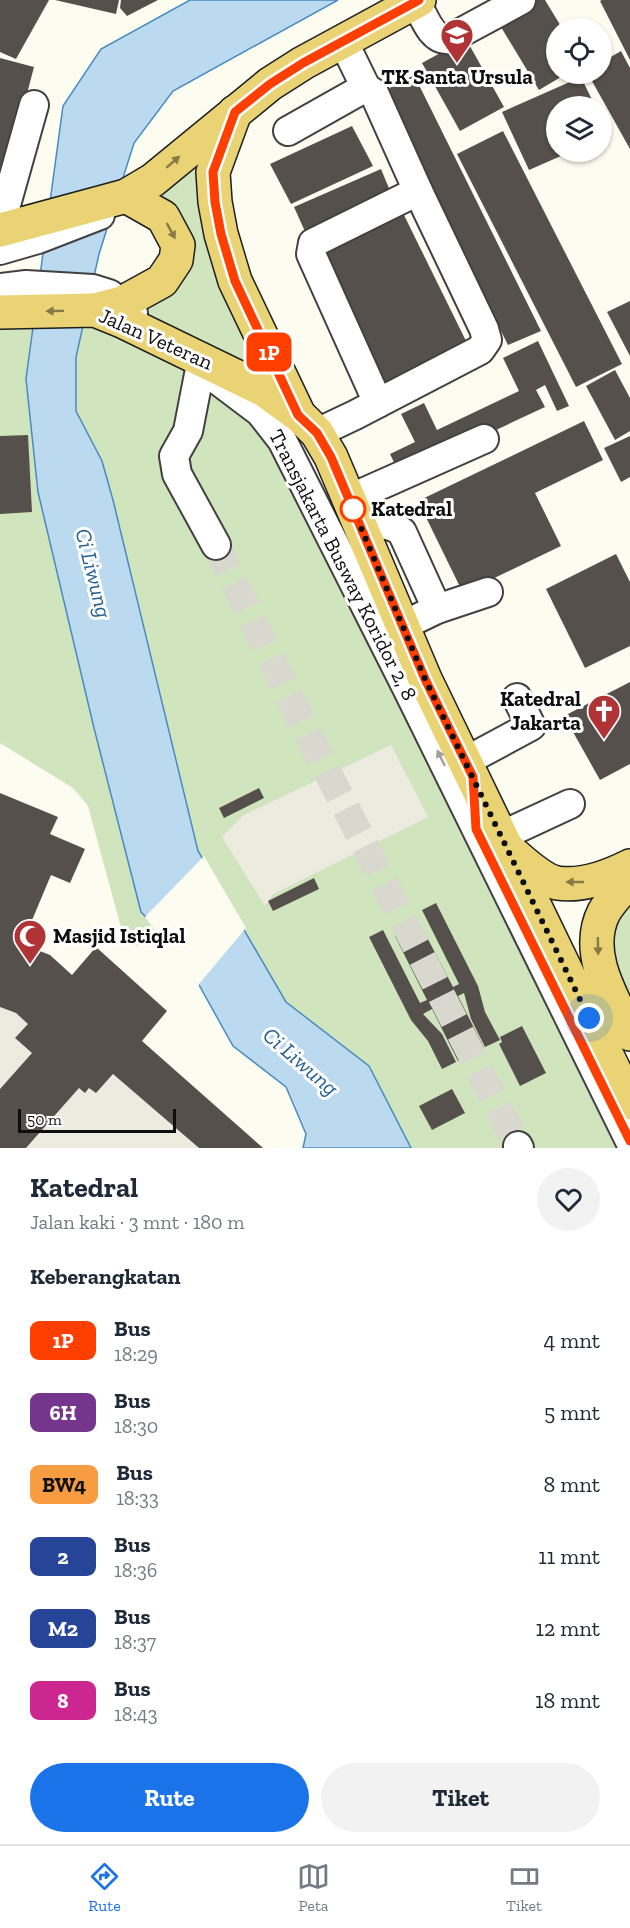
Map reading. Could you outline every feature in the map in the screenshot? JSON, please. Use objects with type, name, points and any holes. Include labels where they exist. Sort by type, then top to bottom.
[{"type":"main road","points":[[17,228],[122,200],[153,180],[270,84],[418,1]]},
{"type":"main road","points":[[235,112],[213,172],[215,202],[221,234],[235,281],[308,424],[331,457],[402,626],[469,769],[494,838],[630,1103]]},
{"type":"main road","points":[[100,303],[162,280],[176,260],[178,245],[163,217],[122,200]]},
{"type":"main road","name":"Jalan Veteran","points":[[12,299],[100,303],[122,321],[201,362],[264,390],[308,424]]},
{"type":"main road","points":[[494,838],[531,869],[557,883],[589,882],[630,866]]},
{"type":"main road","points":[[630,880],[604,914],[598,934],[598,962],[630,1035]]},
{"type":"lane","points":[[418,1],[434,35],[441,40],[449,39],[521,0]]},
{"type":"lane","points":[[308,424],[378,404],[480,350],[487,340],[484,329],[374,93],[366,88],[343,41]]},
{"type":"lane","points":[[288,131],[366,88]]},
{"type":"lane","points":[[0,250],[17,228],[2,219],[34,105]]},
{"type":"lane","points":[[378,404],[311,254],[312,247],[313,243],[418,191]]},
{"type":"lane","points":[[201,362],[188,431],[174,456],[177,474],[216,545]]},
{"type":"lane","name":"Transjakarta Busway Koridor 2, 8","points":[[201,362],[260,412],[282,440],[494,838],[630,1141]]},
{"type":"lane","points":[[349,499],[484,439]]},
{"type":"lane","points":[[361,528],[385,524],[402,532],[437,609]]},
{"type":"lane","points":[[402,626],[437,609],[488,592]]},
{"type":"lane","points":[[469,769],[531,726],[517,698]]},
{"type":"lane","points":[[494,838],[570,804]]},
{"type":"green space","points":[[235,112],[214,168],[299,415],[260,412],[630,1148],[411,1148],[369,1066],[286,1002],[198,851],[113,500],[102,461],[76,411],[76,357],[85,310],[176,260],[126,196]]},
{"type":"green space","points":[[35,311],[26,379],[38,492],[94,728],[141,912],[156,927],[136,947],[120,924],[88,806],[73,788],[0,743],[0,312]]},
{"type":"green space","points":[[630,881],[630,1034],[606,911]]},
{"type":"shaded area","points":[[391,745],[428,817],[273,894],[265,906],[222,837],[244,815]]},
{"type":"shaded area","points":[[0,1007],[16,1013],[28,1024],[15,1038],[32,1053],[0,1089]]},
{"type":"shaded area","points":[[113,1074],[199,1148],[26,1148],[79,1088],[85,1093],[89,1088],[96,1093]]},
{"type":"water","name":"Ci Liwung","points":[[190,0],[338,0],[173,91],[134,143],[99,254],[76,357],[76,411],[102,461],[113,500],[198,851],[286,1002],[369,1066],[411,1148],[303,1148],[306,1134],[286,1087],[233,1046],[199,985],[156,927],[141,912],[94,728],[38,492],[26,379],[63,106],[101,49]]},
{"type":"pier","points":[[204,856],[246,928],[199,984],[199,990],[145,917]]},
{"type":"building","points":[[0,0],[49,0],[16,59],[0,52]]},
{"type":"building","points":[[55,0],[119,0],[116,14]]},
{"type":"building","points":[[121,0],[158,0],[127,16],[120,8]]},
{"type":"building","points":[[525,0],[545,0],[556,18],[546,18],[546,84],[549,84],[539,90],[495,17]]},
{"type":"building","points":[[630,0],[630,60],[612,25],[612,18],[609,18],[600,1]]},
{"type":"building","points":[[466,39],[504,107],[460,131],[422,63]]},
{"type":"building","points":[[621,51],[630,68],[630,149],[612,117],[612,96],[600,96],[594,84],[612,84],[612,56]]},
{"type":"building","points":[[0,58],[34,67],[4,182],[0,181]]},
{"type":"building","points":[[414,75],[541,331],[508,345],[382,92]]},
{"type":"building","points":[[565,84],[584,84],[590,96],[546,96],[547,162],[529,170],[502,112]]},
{"type":"building","points":[[352,126],[373,166],[291,204],[270,164]]},
{"type":"building","points":[[503,131],[622,364],[576,387],[457,154]]},
{"type":"building","points":[[381,169],[393,198],[307,236],[294,207]]},
{"type":"building","points":[[401,209],[468,345],[381,388],[313,252]]},
{"type":"building","points":[[630,301],[630,356],[607,312]]},
{"type":"building","points":[[538,341],[569,406],[557,411],[545,385],[536,390],[545,407],[400,475],[390,454],[415,442],[401,414],[424,403],[437,430],[519,391],[503,358]]},
{"type":"building","points":[[615,370],[630,398],[630,431],[615,440],[586,386]]},
{"type":"building","points":[[584,421],[603,460],[535,493],[561,546],[463,593],[418,501]]},
{"type":"building","points":[[28,435],[32,512],[0,514],[0,436]]},
{"type":"building","points":[[630,436],[630,477],[621,482],[604,448]]},
{"type":"building","points":[[616,554],[630,582],[630,646],[585,668],[546,589]]},
{"type":"building","name":"Katedral Jakarta","points":[[630,682],[630,764],[600,780],[564,716]]},
{"type":"building","points":[[259,788],[264,798],[224,818],[219,808]]},
{"type":"building","name":"Masjid Istiqlal","points":[[0,793],[58,817],[50,834],[85,849],[70,883],[51,875],[22,944],[50,955],[72,975],[96,947],[167,1011],[142,1041],[263,1148],[199,1148],[113,1074],[96,1093],[89,1088],[85,1093],[79,1088],[26,1148],[0,1148],[0,1089],[32,1053],[15,1038],[28,1024],[16,1013],[0,1007]]},
{"type":"building","points":[[314,878],[319,889],[273,911],[268,901]]},
{"type":"building","points":[[436,903],[478,986],[485,1012],[500,1040],[485,1047],[471,1019],[464,993],[458,996],[484,1048],[458,1061],[432,1009],[423,1014],[442,1034],[456,1062],[442,1069],[428,1041],[411,1020],[369,937],[383,930],[420,1003],[427,1000],[395,936],[420,924],[453,987],[459,984],[422,910]]},
{"type":"building","points":[[522,1026],[546,1073],[520,1086],[499,1044],[502,1042],[500,1037]]},
{"type":"building","points":[[452,1089],[465,1113],[432,1130],[419,1106]]},
{"type":"tunnel","points":[[216,545],[300,718],[518,1146]]},
{"type":"bus line","name":"1P","points":[[419,0],[303,63],[270,84],[235,112],[213,172],[215,202],[221,234],[235,281],[298,415],[317,433],[331,457],[425,679],[473,777],[476,829],[630,1141]]},
{"type":"place","name":"TK Santa Ursula","points":[[457,64]]},
{"type":"place","name":"Katedral","points":[[353,509]]},
{"type":"place","name":"Katedral Jakarta","points":[[604,740]]},
{"type":"place","name":"Masjid Istiqlal","points":[[30,965]]},
{"type":"route","points":[[353,509],[425,679],[589,1018]]}]
